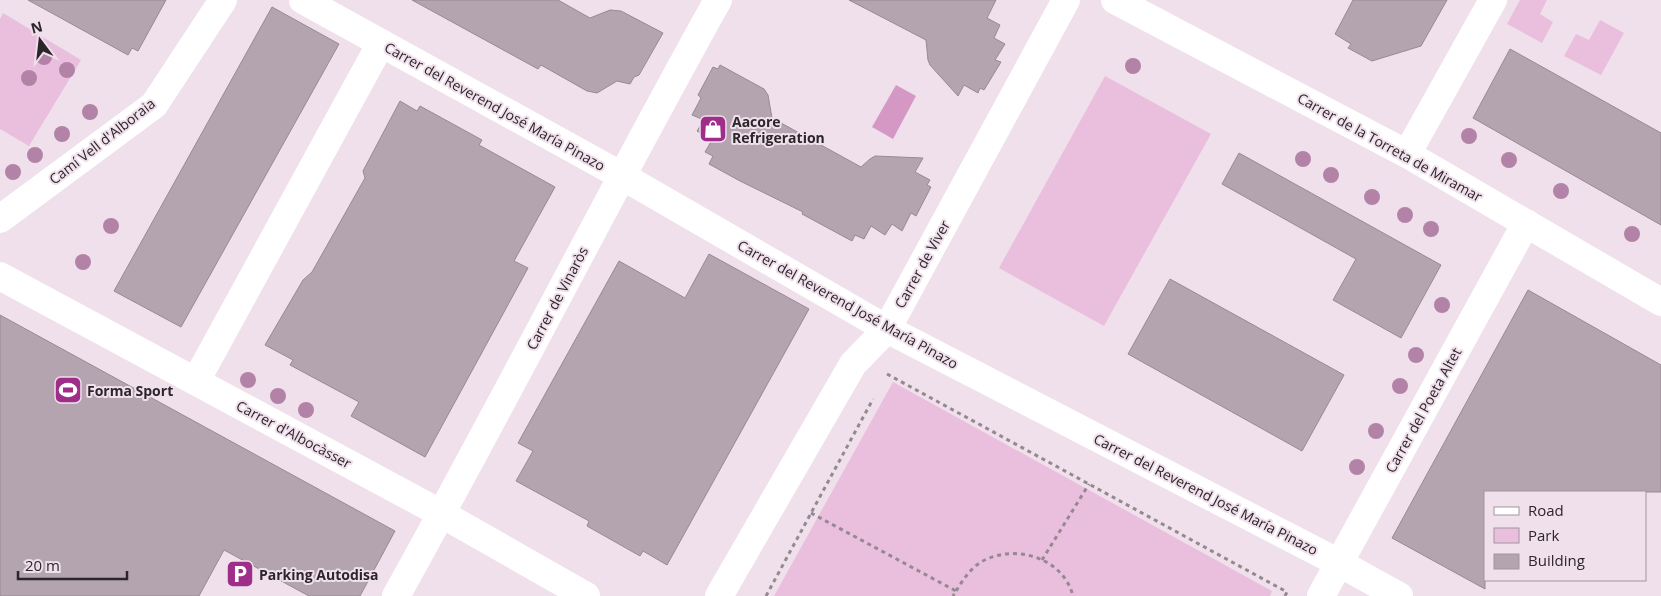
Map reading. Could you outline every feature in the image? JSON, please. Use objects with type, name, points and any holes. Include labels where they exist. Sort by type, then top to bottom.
[{"type":"street","name":"Camí Vell d'Alboraia","points":[[0,219],[154,105],[223,0]]},
{"type":"street","name":"Carrer del Reverend José María Pinazo","points":[[303,0],[622,176],[887,329],[1339,563],[1399,596]]},
{"type":"street","name":"Carrer de Vinaròs","points":[[396,596],[718,0]]},
{"type":"street","name":"Carrer de Viver","points":[[719,596],[853,364],[887,329],[1066,0]]},
{"type":"street","name":"Carrer de la Torreta de Miramar","points":[[1115,0],[1407,154],[1661,302]]},
{"type":"street","points":[[1407,154],[1493,0]]},
{"type":"street","points":[[196,381],[380,43]]},
{"type":"street","name":"Carrer del Poeta Altet","points":[[1321,596],[1526,223]]},
{"type":"street","name":"Carrer d'Albocàsser","points":[[0,276],[442,514],[586,596]]},
{"type":"path","points":[[882,382],[887,374],[1287,592],[1285,596]]},
{"type":"path","points":[[766,596],[878,391]]},
{"type":"path","points":[[1042,560],[1089,484]]},
{"type":"path","points":[[811,513],[956,591]]},
{"type":"path","points":[[953,596],[966,575],[980,563],[997,555],[1015,553],[1033,556],[1050,564],[1064,576],[1073,596]]},
{"type":"green space","points":[[1520,0],[1547,0],[1540,14],[1553,22],[1542,43],[1507,24]]},
{"type":"green space","points":[[3,13],[81,60],[29,146],[0,129],[0,19]]},
{"type":"green space","points":[[1600,20],[1624,33],[1601,75],[1564,56],[1576,34],[1589,40]]},
{"type":"green space","points":[[1105,76],[1211,134],[1104,326],[999,268]]},
{"type":"green space","points":[[893,382],[1272,591],[1270,596],[774,596]]},
{"type":"shaded area","points":[[896,85],[916,96],[893,139],[872,127]]},
{"type":"building","points":[[28,0],[166,0],[138,51],[132,48],[128,55]]},
{"type":"building","points":[[412,0],[558,0],[590,18],[610,10],[621,11],[663,33],[639,75],[634,77],[630,84],[617,81],[597,93],[587,91],[541,65],[538,69]]},
{"type":"building","points":[[849,0],[996,0],[987,18],[1000,25],[994,38],[1005,44],[995,60],[1001,62],[984,90],[980,88],[978,93],[964,85],[958,96],[930,65],[926,40]]},
{"type":"building","points":[[1353,0],[1447,0],[1421,46],[1372,61],[1348,48],[1351,44],[1335,34]]},
{"type":"building","points":[[272,7],[339,44],[181,327],[114,291]]},
{"type":"building","points":[[1510,49],[1661,133],[1661,225],[1473,118]]},
{"type":"building","points":[[720,65],[764,89],[768,95],[772,118],[861,167],[875,156],[923,158],[915,172],[930,180],[927,185],[931,187],[916,216],[911,213],[902,231],[892,224],[885,235],[871,226],[864,239],[855,235],[852,241],[802,214],[803,212],[709,164],[713,156],[705,152],[712,140],[697,131],[704,120],[692,115],[701,98],[698,95],[713,67],[718,69]]},
{"type":"building","points":[[400,101],[417,111],[420,106],[482,140],[479,145],[555,187],[514,261],[528,268],[425,457],[351,416],[359,402],[290,365],[293,360],[265,345],[303,280],[312,272],[365,178],[363,171]]},
{"type":"building","points":[[1239,153],[1441,265],[1401,338],[1333,300],[1356,259],[1222,184]]},
{"type":"building","points":[[709,254],[809,309],[667,565],[643,551],[640,556],[587,526],[589,521],[516,481],[533,451],[518,443],[619,261],[685,298]]},
{"type":"building","points":[[1170,279],[1344,375],[1302,451],[1128,354]]},
{"type":"building","points":[[1528,290],[1661,365],[1661,492],[1484,491],[1485,589],[1392,538]]},
{"type":"building","name":"Forma Sport","points":[[0,315],[395,531],[360,596],[309,596],[224,550],[199,596],[0,596]]},
{"type":"place","name":"Aacore Refrigeration","points":[[713,129]]},
{"type":"place","name":"Forma Sport","points":[[68,390]]},
{"type":"place","name":"Parking Autodisa","points":[[240,574]]}]
